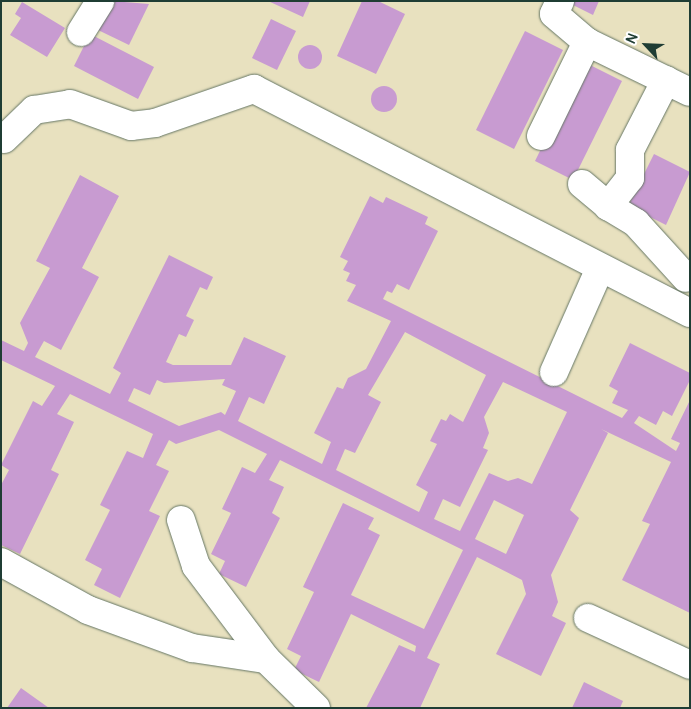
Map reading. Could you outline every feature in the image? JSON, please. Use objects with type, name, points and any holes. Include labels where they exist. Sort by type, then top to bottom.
[{"type":"street","points":[[81,32],[100,1]]},
{"type":"street","points":[[560,1],[554,14],[587,42],[690,92]]},
{"type":"street","points":[[541,136],[587,42]]},
{"type":"street","points":[[608,206],[630,178],[630,150],[666,80]]},
{"type":"street","points":[[4,138],[34,110],[70,104],[131,126],[155,123],[254,89],[681,309],[688,274],[636,223],[608,206],[582,184]]},
{"type":"street","points":[[554,372],[600,268]]},
{"type":"street","points":[[181,520],[196,566],[266,659],[316,708]]},
{"type":"street","points":[[1,562],[88,610],[192,648],[266,659]]},
{"type":"street","points":[[588,618],[690,665]]},
{"type":"building","points":[[112,1],[149,4],[129,45],[98,30]]},
{"type":"building","points":[[268,1],[310,1],[303,17]]},
{"type":"building","points":[[362,1],[378,1],[405,14],[376,74],[337,56]]},
{"type":"building","points":[[572,1],[599,1],[593,15],[571,4]]},
{"type":"building","points":[[22,2],[65,28],[47,57],[10,35],[21,18],[15,14]]},
{"type":"building","points":[[271,19],[296,31],[277,70],[252,58]]},
{"type":"building","points":[[525,31],[563,50],[514,149],[476,130]]},
{"type":"building","points":[[90,34],[154,67],[138,99],[74,66]]},
{"type":"building","points":[[310,45],[319,48],[322,57],[319,66],[310,69],[301,66],[298,57],[301,48]]},
{"type":"building","points":[[584,62],[622,81],[573,180],[535,161]]},
{"type":"building","points":[[384,86],[393,90],[397,99],[393,108],[384,112],[375,108],[371,99],[375,90]]},
{"type":"building","points":[[654,154],[690,172],[666,225],[628,206]]},
{"type":"building","points":[[80,175],[119,196],[82,268],[99,277],[61,350],[44,341],[35,357],[110,394],[121,373],[113,368],[169,255],[213,277],[207,290],[200,287],[186,316],[194,320],[186,337],[179,334],[166,362],[173,365],[231,365],[244,337],[286,356],[264,404],[249,397],[238,421],[322,464],[331,442],[314,433],[337,387],[343,389],[348,378],[366,369],[391,321],[347,301],[356,285],[346,281],[350,273],[343,270],[348,261],[340,257],[370,196],[383,203],[386,197],[428,217],[425,224],[438,231],[409,290],[397,284],[392,293],[387,291],[383,299],[622,418],[628,410],[612,403],[618,391],[609,386],[630,343],[690,373],[690,380],[672,416],[663,411],[656,425],[639,416],[634,423],[676,451],[680,443],[671,439],[690,400],[690,613],[622,580],[650,524],[642,521],[671,462],[601,429],[608,433],[570,510],[579,518],[551,575],[558,602],[552,616],[566,623],[541,676],[496,654],[526,594],[522,580],[477,557],[427,658],[440,664],[420,708],[366,708],[399,645],[415,652],[416,646],[351,614],[319,682],[294,670],[301,656],[287,649],[314,592],[303,587],[343,503],[374,518],[368,529],[380,535],[351,595],[424,629],[463,550],[280,460],[269,480],[284,487],[272,513],[280,518],[246,587],[219,574],[225,561],[211,554],[231,513],[222,509],[242,467],[255,473],[267,454],[219,430],[176,444],[169,440],[156,465],[169,471],[149,511],[160,516],[120,598],[94,585],[102,569],[85,560],[110,510],[100,505],[127,451],[143,458],[153,434],[70,394],[57,414],[74,422],[51,470],[59,474],[20,554],[1,545],[1,485],[9,470],[1,465],[33,401],[42,406],[55,386],[1,360],[1,340],[24,351],[28,343],[20,323],[50,268],[36,261]],"holes":[[[405,332],[486,375],[463,422],[450,414],[446,421],[441,419],[430,441],[437,444],[416,485],[428,492],[419,512],[336,470],[345,449],[355,453],[381,402],[368,395]],[[225,379],[222,385],[236,391],[225,415],[221,412],[179,426],[128,401],[134,388],[150,395],[157,380],[164,383]],[[503,382],[567,412],[532,484],[518,478],[508,481],[489,473],[460,531],[434,519],[443,499],[460,507],[488,450],[483,448],[489,433],[484,417]],[[494,500],[524,515],[506,554],[475,539]]]},
{"type":"building","points":[[584,682],[623,701],[620,708],[572,708]]},
{"type":"building","points":[[21,688],[49,708],[7,708]]}]
